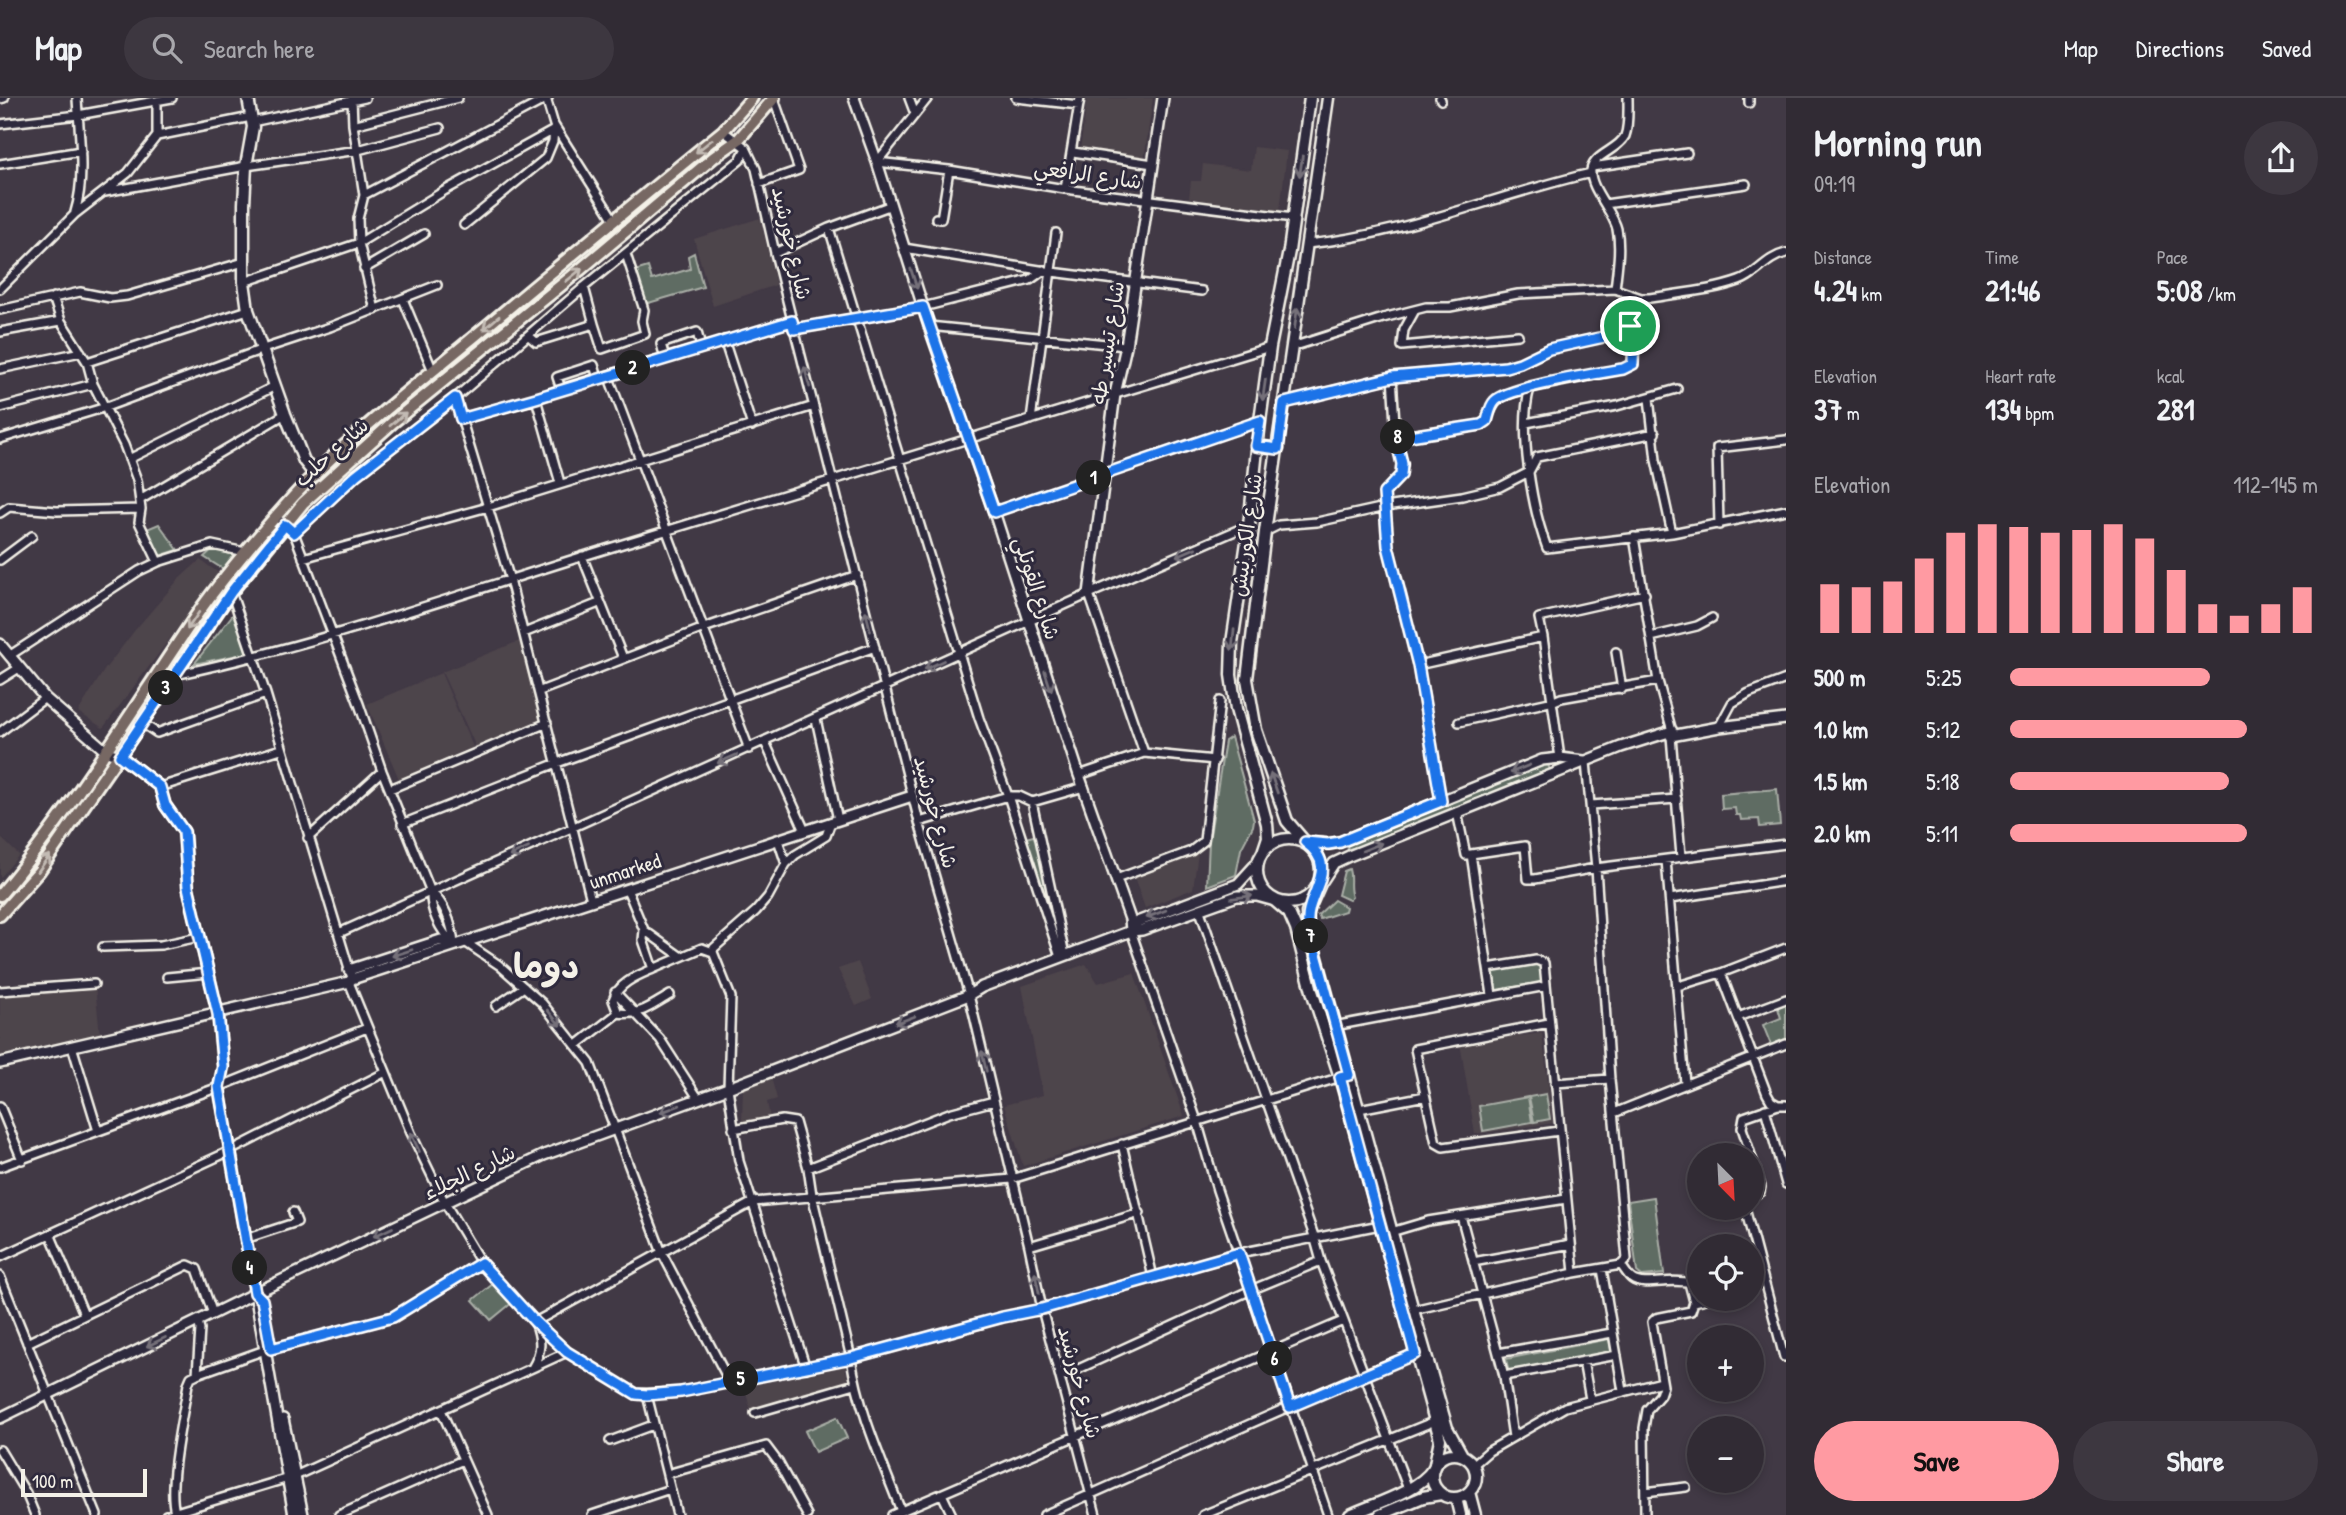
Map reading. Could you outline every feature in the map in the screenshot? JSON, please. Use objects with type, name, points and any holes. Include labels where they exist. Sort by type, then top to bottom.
[{"type":"main road","points":[[248,98],[252,119],[246,166],[244,282],[248,310],[302,456],[319,479]]},
{"type":"main road","name":"شارع حلب","points":[[0,895],[18,875],[107,752],[197,615],[245,552],[433,371],[723,131],[752,98]]},
{"type":"main road","name":"شارع حلب","points":[[319,479],[575,274],[714,157],[742,144],[774,98]]},
{"type":"main road","name":"شارع الكورنيش","points":[[1261,857],[1268,836],[1267,824],[1236,709],[1231,675],[1232,643],[1270,347],[1293,218],[1310,98]]},
{"type":"main road","name":"شارع الكورنيش","points":[[1305,842],[1287,821],[1256,730],[1247,679],[1265,533],[1328,98]]},
{"type":"main road","points":[[1256,446],[1278,449]]},
{"type":"main road","name":"شارع حلب","points":[[0,915],[38,871],[120,756],[280,521]]},
{"type":"main road","points":[[1380,1515],[1423,1497],[1441,1494],[1456,1498],[1469,1492],[1476,1479],[1473,1465],[1462,1455],[1447,1428],[1390,1236],[1380,1225],[1344,1076],[1334,1026],[1308,925],[1307,913],[1322,876],[1319,856],[1305,842],[1296,839],[1278,841],[1261,857],[1258,880],[1262,888],[1283,906],[1292,921],[1312,991],[1344,1076],[1359,1110],[1390,1236],[1415,1354],[1440,1439],[1432,1480],[1441,1494]]},
{"type":"main road","points":[[1275,901],[1285,903],[1305,900],[1319,886]]},
{"type":"main road","points":[[1312,991],[1324,986]]},
{"type":"main road","points":[[1350,1515],[1408,1489],[1429,1475],[1434,1466],[1450,1454],[1462,1455]]},
{"type":"main road","points":[[1469,1492],[1475,1515]]},
{"type":"main road","points":[[1456,1498],[1460,1515]]},
{"type":"street","points":[[75,214],[79,199],[80,151],[77,98]]},
{"type":"street","points":[[0,124],[78,115],[172,98]]},
{"type":"street","points":[[0,289],[75,214],[128,173],[158,136],[365,98]]},
{"type":"street","points":[[353,125],[458,98]]},
{"type":"street","points":[[364,195],[547,98],[554,127],[553,141],[546,158],[464,225]]},
{"type":"street","points":[[759,184],[799,170],[774,98]]},
{"type":"street","name":"شارع القوتلي","points":[[854,98],[994,512],[1079,775],[1130,919],[1131,931]]},
{"type":"street","points":[[909,98],[915,114]]},
{"type":"street","points":[[877,162],[928,98]]},
{"type":"street","points":[[1016,98],[1079,102],[1065,189]]},
{"type":"street","name":"شارع تيسير طه","points":[[1089,594],[1107,474],[1115,394],[1126,346],[1163,98]]},
{"type":"street","points":[[1615,289],[1618,239],[1616,226],[1591,170],[1593,163],[1620,143],[1626,135],[1628,98]]},
{"type":"street","points":[[352,100],[353,125],[364,195],[358,219],[359,243],[374,310]]},
{"type":"street","points":[[156,101],[158,136]]},
{"type":"street","points":[[554,127],[614,220]]},
{"type":"street","points":[[244,282],[359,243],[554,127]]},
{"type":"street","points":[[105,192],[246,166],[358,150],[440,128]]},
{"type":"street","points":[[294,533],[362,471],[455,398],[584,287],[740,160],[742,144],[723,131]]},
{"type":"street","name":"شارع خورشيد","points":[[742,144],[756,169],[912,796],[969,995],[1030,1246],[1042,1309],[1097,1515]]},
{"type":"street","points":[[0,164],[80,151]]},
{"type":"street","points":[[1073,152],[1153,164]]},
{"type":"street","points":[[1307,244],[1404,226],[1591,170],[1687,153]]},
{"type":"street","name":"شارع الرافعي","points":[[877,162],[949,170],[1148,201],[1293,218]]},
{"type":"street","points":[[936,218],[941,219],[949,170]]},
{"type":"street","points":[[1605,204],[1746,184]]},
{"type":"street","points":[[775,253],[829,228],[889,206]]},
{"type":"street","points":[[829,228],[979,718],[1062,956]]},
{"type":"street","points":[[1031,420],[1048,271],[1056,233]]},
{"type":"street","points":[[363,269],[424,234]]},
{"type":"street","points":[[904,248],[1048,271],[1202,291]]},
{"type":"street","points":[[1292,347],[1426,307],[1450,307],[1518,294],[1615,289],[1641,298],[1740,281],[1750,276],[1765,261],[1786,253]]},
{"type":"street","points":[[584,287],[602,349],[645,334],[642,321],[645,310],[626,254]]},
{"type":"street","points":[[0,310],[80,292],[110,298],[127,296],[244,262]]},
{"type":"street","points":[[461,419],[724,340],[793,325],[856,320],[923,307],[1030,280],[1048,271]]},
{"type":"street","points":[[0,439],[106,407],[438,285]]},
{"type":"street","points":[[53,297],[61,321],[87,362],[93,384],[129,458],[137,480],[141,509],[139,522],[158,562]]},
{"type":"street","points":[[1284,403],[1392,377],[1506,367],[1549,349],[1622,333],[1630,326],[1641,298]]},
{"type":"street","points":[[403,299],[433,371]]},
{"type":"street","points":[[87,362],[248,310]]},
{"type":"street","points":[[1415,310],[1404,330],[1402,346],[1518,335]]},
{"type":"street","points":[[0,332],[61,321]]},
{"type":"street","points":[[529,335],[536,342],[594,324]]},
{"type":"street","points":[[929,326],[1126,346]]},
{"type":"street","points":[[1396,438],[1481,425],[1487,421],[1491,406],[1497,398],[1530,388],[1623,369],[1633,364],[1634,333],[1630,326]]},
{"type":"street","points":[[665,358],[661,344],[697,332],[701,347]]},
{"type":"street","points":[[724,340],[752,426]]},
{"type":"street","points":[[175,675],[253,658],[333,635],[582,556],[1270,347]]},
{"type":"street","points":[[0,369],[80,352]]},
{"type":"street","points":[[561,389],[557,377],[594,365],[598,378]]},
{"type":"street","points":[[608,375],[750,749]]},
{"type":"street","points":[[1392,377],[1396,438],[1402,464],[1401,475],[1386,489],[1388,546],[1418,665],[1441,801]]},
{"type":"street","points":[[0,408],[93,384]]},
{"type":"street","points":[[129,458],[275,386]]},
{"type":"street","points":[[1530,388],[1526,423],[1529,472],[1540,530],[1547,548],[1672,533],[1786,510]]},
{"type":"street","points":[[1526,423],[1650,398],[1677,388]]},
{"type":"street","points":[[455,398],[510,580],[591,900]]},
{"type":"street","points":[[536,398],[561,483]]},
{"type":"street","points":[[1650,398],[1656,460],[1672,533]]},
{"type":"street","points":[[303,558],[488,507],[814,407]]},
{"type":"street","points":[[140,500],[285,414]]},
{"type":"street","points":[[994,512],[1260,421]]},
{"type":"street","points":[[1265,533],[1279,525],[1317,522],[1500,487],[1529,472],[1537,457],[1654,433]]},
{"type":"street","points":[[1719,525],[1717,448],[1786,440]]},
{"type":"street","points":[[0,513],[9,507],[57,511],[141,509]]},
{"type":"street","points":[[280,521],[294,533],[402,824],[431,892],[430,905],[442,933],[454,945]]},
{"type":"street","points":[[339,933],[1249,524]]},
{"type":"street","points":[[0,560],[32,536]]},
{"type":"street","points":[[1633,537],[1658,681],[1672,734],[1681,856]]},
{"type":"street","points":[[9,656],[139,571],[158,562],[212,545],[245,552]]},
{"type":"street","points":[[582,556],[623,658]]},
{"type":"street","points":[[540,691],[704,628],[857,575]]},
{"type":"street","points":[[231,592],[266,694],[367,1028],[411,1133],[445,1203],[481,1263],[535,1322],[567,1352],[636,1394],[681,1392],[851,1358],[1042,1309],[1239,1253],[1380,1225]]},
{"type":"street","points":[[1089,594],[1144,752]]},
{"type":"street","points":[[1560,758],[1555,734],[1554,701],[1539,618],[1644,594]]},
{"type":"street","points":[[524,634],[599,603]]},
{"type":"street","points":[[1651,638],[1712,618]]},
{"type":"street","points":[[1418,665],[1543,637]]},
{"type":"street","points":[[0,644],[45,698],[107,752],[120,756],[160,787],[165,805],[184,832],[188,887],[218,1014],[223,1067],[219,1087],[255,1293],[262,1300],[291,1477],[294,1515]]},
{"type":"street","points":[[402,824],[557,763],[875,647]]},
{"type":"street","points":[[1615,652],[1622,689]]},
{"type":"street","points":[[0,680],[19,668]]},
{"type":"street","points":[[1719,727],[1732,703],[1749,692],[1786,679]]},
{"type":"street","points":[[1459,722],[1561,698],[1658,681]]},
{"type":"street","points":[[142,723],[157,733],[266,694]]},
{"type":"street","points":[[0,732],[45,698]]},
{"type":"street","points":[[1116,879],[1191,851],[1204,841],[1220,702]]},
{"type":"street","points":[[806,1368],[738,1161],[727,1088],[731,997],[713,952],[714,948],[764,901],[786,864],[795,855],[826,836],[835,821],[816,719]]},
{"type":"street","points":[[1319,886],[1334,863],[1621,747],[1672,734],[1786,719]]},
{"type":"street","points":[[390,789],[547,723]]},
{"type":"street","points":[[765,742],[805,831]]},
{"type":"street","points":[[160,787],[281,749]]},
{"type":"street","points":[[1079,775],[1144,752],[1214,760]]},
{"type":"street","points":[[1305,842],[1340,842],[1542,760],[1560,758],[1586,762]]},
{"type":"street","points":[[1413,1310],[1574,1273],[1621,1265],[1628,1259],[1610,1079],[1586,762]]},
{"type":"street","points":[[308,838],[382,771]]},
{"type":"street","points":[[919,822],[1008,796],[1019,796],[1032,802],[1084,787]]},
{"type":"street","name":"unmarked","points":[[0,1063],[218,1014],[350,977],[912,796]]},
{"type":"street","points":[[1591,805],[1676,799]]},
{"type":"street","points":[[1032,802],[1062,956]]},
{"type":"street","points":[[1457,812],[1466,855],[1525,846],[1528,879],[1681,856],[1786,844]]},
{"type":"street","points":[[778,840],[786,864]]},
{"type":"street","points":[[1471,854],[1492,995]]},
{"type":"street","points":[[1131,931],[1137,922],[1238,884],[1261,857]]},
{"type":"street","points":[[1666,860],[1685,1083]]},
{"type":"street","points":[[1670,899],[1786,881]]},
{"type":"street","points":[[626,889],[644,930],[643,940],[653,969]]},
{"type":"street","points":[[1131,931],[1142,930],[1245,895],[1275,901]]},
{"type":"street","points":[[1200,911],[1321,1261],[1408,1489]]},
{"type":"street","points":[[644,930],[680,956]]},
{"type":"street","points":[[1131,931],[1328,1515]]},
{"type":"street","name":"شارع الجلاء","points":[[0,1419],[544,1155],[727,1088],[1131,931]]},
{"type":"street","points":[[103,947],[161,945],[199,937]]},
{"type":"street","points":[[465,942],[499,965],[542,1003],[590,1063],[662,1253],[729,1381]]},
{"type":"street","points":[[618,1013],[612,1000],[623,984],[702,948],[713,952]]},
{"type":"street","points":[[1678,986],[1786,948]]},
{"type":"street","points":[[1488,968],[1536,960],[1544,963],[1574,1273]]},
{"type":"street","points":[[167,977],[209,973]]},
{"type":"street","points":[[1721,973],[1767,1094],[1771,1101],[1782,1105]]},
{"type":"street","points":[[0,991],[94,985]]},
{"type":"street","points":[[1334,1026],[1546,986]]},
{"type":"street","points":[[496,1006],[524,987]]},
{"type":"street","points":[[615,992],[660,1040],[698,1098]]},
{"type":"street","points":[[577,1045],[618,1013],[635,1014],[649,1009],[670,995]]},
{"type":"street","points":[[1738,1017],[1786,999]]},
{"type":"street","points":[[1549,1023],[1415,1049],[1436,1143],[1443,1147],[1559,1132]]},
{"type":"street","points":[[0,1167],[219,1087],[367,1028]]},
{"type":"street","points":[[1614,1113],[1786,1044]]},
{"type":"street","points":[[72,1046],[98,1130]]},
{"type":"street","points":[[0,1258],[230,1152],[386,1072]]},
{"type":"street","points":[[535,1322],[753,1202],[1012,1178],[1344,1076]]},
{"type":"street","points":[[1555,1083],[1610,1079]]},
{"type":"street","points":[[1359,1110],[1425,1096]]},
{"type":"street","points":[[808,1168],[949,1113],[994,1101]]},
{"type":"street","points":[[1747,1143],[1742,1123],[1744,1117],[1782,1105]]},
{"type":"street","points":[[0,1106],[22,1160]]},
{"type":"street","points":[[1765,1110],[1786,1184]]},
{"type":"street","points":[[733,1129],[782,1120],[795,1122],[808,1168],[855,1384],[901,1511]]},
{"type":"street","points":[[1122,1144],[1153,1277]]},
{"type":"street","points":[[1390,1236],[1461,1216],[1566,1199]]},
{"type":"street","points":[[245,1239],[297,1222],[293,1212]]},
{"type":"street","points":[[1030,1246],[1140,1213]]},
{"type":"street","points":[[1461,1216],[1504,1376],[1513,1437]]},
{"type":"street","points":[[1748,1220],[1786,1357]]},
{"type":"street","points":[[51,1236],[84,1314]]},
{"type":"street","points":[[1473,1262],[1571,1244]]},
{"type":"street","points":[[1061,1377],[1321,1261]]},
{"type":"street","points":[[175,1512],[172,1502],[177,1453],[191,1377],[268,1349],[393,1317],[481,1263]]},
{"type":"street","points":[[27,1343],[188,1265],[197,1269],[213,1314]]},
{"type":"street","points":[[1621,1265],[1632,1279],[1642,1283],[1665,1280],[1687,1283]]},
{"type":"street","points":[[1602,1269],[1623,1391]]},
{"type":"street","points":[[0,1276],[97,1515]]},
{"type":"street","points":[[1645,1515],[1643,1456],[1647,1410],[1660,1395],[1662,1382],[1652,1322],[1656,1318],[1692,1311]]},
{"type":"street","points":[[892,1515],[1343,1321]]},
{"type":"street","points":[[197,1374],[200,1329],[198,1322]]},
{"type":"street","points":[[532,1368],[541,1349],[535,1322]]},
{"type":"street","points":[[1498,1353],[1612,1333]]},
{"type":"street","points":[[166,1515],[291,1477],[567,1352]]},
{"type":"street","points":[[1044,1515],[1363,1374],[1415,1354]]},
{"type":"street","points":[[1504,1376],[1616,1354]]},
{"type":"street","points":[[1583,1361],[1590,1399]]},
{"type":"street","points":[[1473,1465],[1513,1437],[1565,1407],[1662,1382]]},
{"type":"street","points":[[755,1413],[855,1384]]},
{"type":"street","points":[[647,1395],[677,1515]]},
{"type":"street","points":[[441,1410],[488,1515]]},
{"type":"street","points":[[1203,1515],[1435,1421]]},
{"type":"street","points":[[610,1441],[653,1425]]},
{"type":"street","points":[[667,1474],[766,1446],[778,1462],[807,1515]]},
{"type":"street","points":[[0,1450],[26,1493],[35,1515]]},
{"type":"street","points":[[339,1515],[463,1460]]},
{"type":"street","points":[[291,1477],[303,1515]]},
{"type":"street","points":[[1645,1492],[1686,1487]]},
{"type":"street","points":[[592,1515],[670,1489]]},
{"type":"street","points":[[942,1494],[952,1515]]},
{"type":"street","points":[[798,1515],[801,1505]]},
{"type":"shaded area","points":[[1087,98],[1153,98],[1144,160],[1080,151]]},
{"type":"shaded area","points":[[1254,147],[1287,151],[1280,211],[1189,198],[1191,181],[1201,181],[1203,164],[1251,170]]},
{"type":"shaded area","points":[[760,218],[776,285],[713,306],[694,239]]},
{"type":"shaded area","points":[[694,253],[703,287],[645,304],[635,271],[648,267],[652,280],[690,269],[688,256]]},
{"type":"shaded area","points":[[159,524],[178,550],[159,556],[147,529]]},
{"type":"shaded area","points":[[214,548],[236,556],[223,569],[204,557]]},
{"type":"shaded area","points":[[200,560],[219,573],[103,728],[78,712],[105,669],[135,630],[179,579]]},
{"type":"shaded area","points":[[234,613],[248,653],[194,664]]},
{"type":"shaded area","points":[[524,639],[543,718],[476,747],[442,672]]},
{"type":"shaded area","points":[[441,673],[473,747],[399,779],[367,704]]},
{"type":"shaded area","points":[[1231,737],[1254,820],[1241,849],[1236,875],[1207,886],[1209,841],[1225,741]]},
{"type":"shaded area","points":[[1547,762],[1550,770],[1359,847],[1348,849],[1346,845],[1352,840]]},
{"type":"shaded area","points":[[1777,789],[1780,825],[1760,827],[1759,819],[1741,820],[1740,815],[1736,815],[1735,808],[1722,809],[1721,794]]},
{"type":"shaded area","points":[[1037,835],[1053,911],[1049,912],[1026,838]]},
{"type":"shaded area","points":[[0,837],[19,855],[0,878]]},
{"type":"shaded area","points":[[1199,846],[1193,889],[1145,908],[1132,872]]},
{"type":"shaded area","points":[[1349,869],[1352,897],[1349,900],[1338,895],[1344,871]]},
{"type":"shaded area","points":[[1334,900],[1346,907],[1345,911],[1320,919],[1318,915]]},
{"type":"shaded area","points":[[858,962],[872,999],[856,1006],[838,969]]},
{"type":"shaded area","points":[[1086,964],[1098,983],[1134,973],[1184,1116],[1023,1166],[1004,1105],[1043,1095],[1022,986]]},
{"type":"shaded area","points":[[1539,964],[1543,982],[1496,990],[1493,971]]},
{"type":"shaded area","points":[[95,986],[100,1035],[0,1056],[0,993]]},
{"type":"shaded area","points":[[1786,1002],[1786,1039],[1771,1045],[1763,1025],[1781,1018],[1777,1005]]},
{"type":"shaded area","points":[[1542,1033],[1553,1123],[1475,1134],[1460,1043]]},
{"type":"shaded area","points":[[770,1074],[777,1099],[767,1102],[770,1118],[742,1122],[743,1086]]},
{"type":"shaded area","points":[[1546,1094],[1550,1119],[1534,1122],[1529,1097]]},
{"type":"shaded area","points":[[1528,1097],[1532,1122],[1483,1131],[1479,1106]]},
{"type":"shaded area","points":[[1654,1197],[1664,1274],[1642,1276],[1637,1272],[1628,1201]]},
{"type":"shaded area","points":[[494,1283],[513,1302],[491,1320],[473,1300]]},
{"type":"shaded area","points":[[1609,1339],[1612,1354],[1509,1374],[1506,1359]]},
{"type":"shaded area","points":[[844,1363],[849,1385],[750,1409],[745,1387]]},
{"type":"shaded area","points":[[837,1417],[847,1438],[815,1452],[805,1431]]},
{"type":"district","name":"دوما","points":[[546,965]]},
{"type":"route","points":[[923,307],[994,512],[1260,421],[1256,446],[1278,449],[1284,403],[1392,377],[1506,367],[1549,349],[1622,333],[1630,326],[1634,333],[1633,364],[1623,369],[1541,385],[1497,398],[1491,406],[1487,421],[1481,425],[1396,438],[1402,464],[1401,475],[1384,493],[1388,546],[1418,665],[1441,801],[1340,842],[1305,842],[1319,856],[1322,866],[1319,886],[1307,913],[1308,925],[1349,1075],[1340,1077],[1415,1354],[1290,1407],[1239,1253],[1042,1309],[851,1358],[681,1392],[636,1394],[567,1352],[535,1322],[481,1263],[393,1317],[271,1349],[262,1300],[255,1293],[219,1087],[223,1067],[218,1014],[188,887],[184,832],[165,805],[160,787],[120,756],[231,592],[285,525],[294,533],[356,475],[455,398],[461,419],[792,321],[794,329],[923,307]]}]
